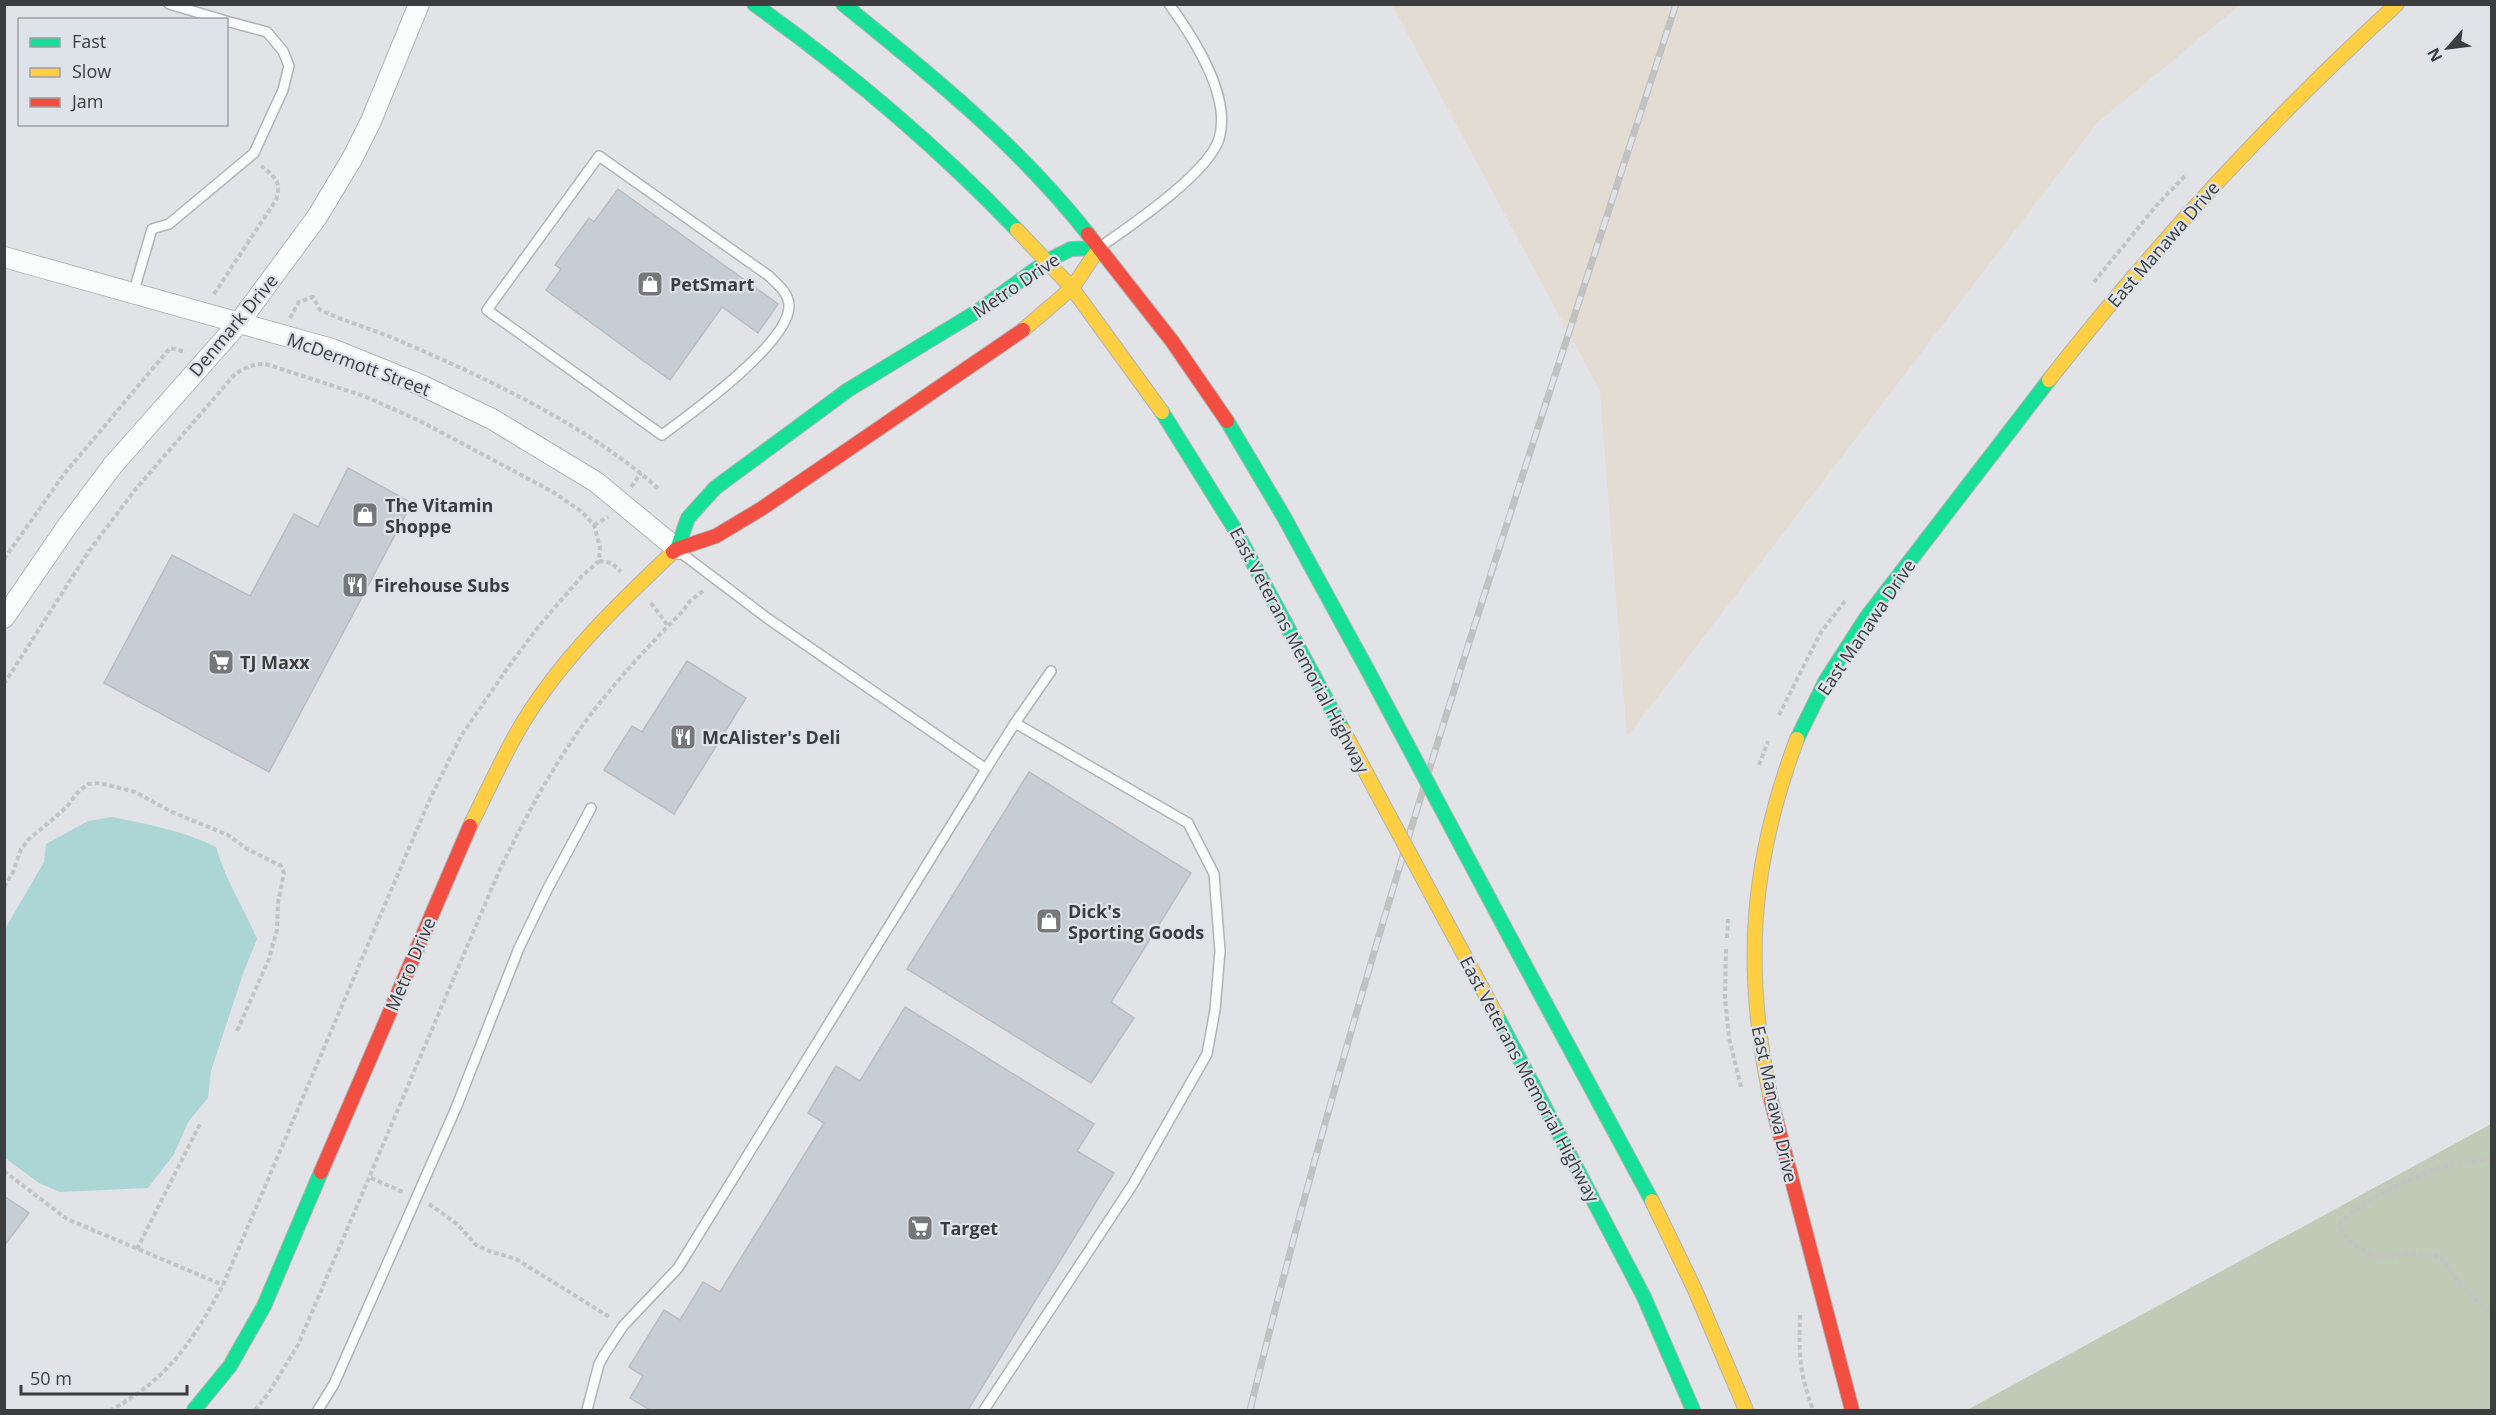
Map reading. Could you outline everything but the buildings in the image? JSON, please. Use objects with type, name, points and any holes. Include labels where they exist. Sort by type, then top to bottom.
[{"type":"street","name":"Denmark Drive","points":[[4,618],[41,562],[113,465],[238,324],[299,243],[353,157],[376,111],[419,4]]},
{"type":"street","name":"East Veterans Memorial Highway","points":[[754,4],[829,58],[874,94],[981,192],[1072,288],[1174,428],[1233,526],[1497,1016],[1644,1297],[1693,1410]]},
{"type":"street","points":[[843,4],[967,106],[1059,199],[1169,336],[1230,426],[1309,561],[1514,945],[1629,1154],[1681,1260],[1746,1410]]},
{"type":"street","name":"East Manawa Drive","points":[[1852,1410],[1777,1128],[1764,1071],[1757,1022],[1753,942],[1756,903],[1777,797],[1790,758],[1809,713],[1860,628],[2088,332],[2152,254],[2283,110],[2397,4]]},
{"type":"street","name":"Metro Drive","points":[[677,549],[688,518],[715,488],[848,390],[978,311],[1047,261],[1071,249],[1099,248]]},
{"type":"street","name":"Metro Drive","points":[[194,1410],[230,1366],[264,1306],[463,840],[522,724],[556,675],[634,590],[677,549],[716,536],[761,509],[1024,329],[1072,288],[1099,248]]},
{"type":"street","name":"McDermott Street","points":[[4,257],[332,350],[421,385],[492,419],[596,482],[677,549]]},
{"type":"lane","points":[[169,4],[218,18]]},
{"type":"lane","points":[[1099,248],[1173,191],[1203,164],[1219,140],[1221,114],[1216,89],[1200,50],[1169,4]]},
{"type":"lane","points":[[133,294],[152,229],[170,224],[254,153],[283,90],[289,66],[284,51],[267,32],[228,21]]},
{"type":"lane","points":[[599,156],[769,276],[785,292],[789,304],[787,321],[776,336],[717,394],[662,435],[509,325],[487,310],[599,156]]},
{"type":"lane","points":[[677,549],[767,618],[986,769]]},
{"type":"lane","points":[[587,1410],[598,1364],[623,1326],[678,1268],[986,769],[1051,671]]},
{"type":"lane","points":[[984,1410],[1133,1184],[1207,1054],[1215,1010],[1220,951],[1214,873],[1188,823],[1015,723]]},
{"type":"lane","points":[[318,1410],[334,1384],[417,1198],[456,1108],[519,948],[565,854],[591,808]]},
{"type":"path","points":[[211,316],[214,292],[276,200],[279,190],[275,178],[250,157]]},
{"type":"path","points":[[2091,286],[2156,206],[2188,174]]},
{"type":"path","points":[[313,297],[320,310],[392,338],[479,377],[527,402],[641,473],[660,490]]},
{"type":"path","points":[[4,559],[65,473],[170,348]]},
{"type":"path","points":[[4,684],[55,602],[135,490],[236,373],[250,365],[259,363],[280,368],[364,396],[420,421],[552,492],[582,512],[594,525],[600,548],[599,561],[582,576],[521,650],[461,736],[445,768],[223,1285],[195,1335],[176,1360],[140,1393],[111,1410]]},
{"type":"path","points":[[255,1410],[268,1394],[298,1345],[371,1178],[500,869],[538,795],[588,718],[615,685],[690,602],[717,580]]},
{"type":"path","points":[[1775,724],[1821,632],[1850,596]]},
{"type":"path","points":[[1759,767],[1771,735]]},
{"type":"path","points":[[4,887],[13,872],[21,849],[29,838],[66,808],[77,793],[88,784],[100,783],[135,792],[172,812],[228,835],[247,849],[281,866],[284,873],[278,903],[277,930],[269,959],[237,1031]]},
{"type":"path","points":[[1728,915],[1725,998],[1729,1038],[1742,1090]]},
{"type":"path","points":[[137,1249],[201,1122]]},
{"type":"path","points":[[2492,1160],[2451,1165],[2414,1178],[2351,1212],[2340,1225],[2341,1233],[2347,1239],[2377,1256],[2385,1258],[2417,1253],[2441,1258],[2462,1285],[2492,1315]]},
{"type":"path","points":[[4,1171],[67,1218],[223,1285]]},
{"type":"path","points":[[371,1178],[417,1198],[444,1214],[476,1245],[516,1259],[623,1326]]},
{"type":"path","points":[[1800,1311],[1799,1358],[1802,1380],[1813,1410]]},
{"type":"shaded area","points":[[1392,5],[2240,5],[2098,122],[1627,737],[1600,391]]},
{"type":"green space","points":[[2491,1124],[2491,1410],[1967,1410]]},
{"type":"water","points":[[112,817],[178,832],[216,847],[224,871],[257,939],[211,1071],[208,1098],[188,1122],[174,1154],[148,1188],[60,1192],[39,1183],[5,1158],[5,929],[44,862],[46,844],[88,821]]},
{"type":"railway","points":[[1250,1410],[1295,1232],[1396,879],[1505,528],[1676,4]]},
{"type":"traffic: fast","points":[[754,4],[824,56],[891,111],[955,168],[1017,230]]},
{"type":"traffic: fast","points":[[843,4],[940,84],[1003,141],[1061,201],[1088,234]]},
{"type":"traffic: fast","points":[[677,549],[688,518],[715,488],[848,390],[978,311],[1047,261],[1071,249],[1099,248]]},
{"type":"traffic: fast","points":[[1797,739],[1826,680],[1866,618],[2049,380]]},
{"type":"traffic: fast","points":[[1162,412],[1233,526],[1343,730]]},
{"type":"traffic: fast","points":[[1227,421],[1284,517],[1367,669]]},
{"type":"traffic: fast","points":[[1367,669],[1514,945]]},
{"type":"traffic: fast","points":[[1514,945],[1652,1201]]},
{"type":"traffic: fast","points":[[1497,1016],[1644,1297],[1693,1410]]},
{"type":"traffic: fast","points":[[194,1410],[230,1366],[264,1306],[321,1172]]},
{"type":"traffic: slow","points":[[2049,380],[2130,281],[2215,185],[2304,93],[2397,4]]},
{"type":"traffic: slow","points":[[1017,230],[1072,288],[1162,412]]},
{"type":"traffic: slow","points":[[1023,330],[1072,288],[1099,248]]},
{"type":"traffic: slow","points":[[470,826],[515,736],[554,677],[611,612],[673,552]]},
{"type":"traffic: slow","points":[[1343,730],[1497,1016]]},
{"type":"traffic: slow","points":[[1771,1100],[1762,1052],[1757,1006],[1756,918],[1769,830],[1797,739]]},
{"type":"traffic: slow","points":[[1652,1201],[1695,1290],[1746,1410]]},
{"type":"traffic: jam","points":[[1088,234],[1172,341],[1227,421]]},
{"type":"traffic: jam","points":[[673,552],[716,536],[761,509],[1023,330]]},
{"type":"traffic: jam","points":[[321,1172],[470,826]]},
{"type":"traffic: jam","points":[[1771,1100],[1852,1410]]},
{"type":"place","name":"PetSmart","points":[[650,284]]},
{"type":"place","name":"The Vitamin Shoppe","points":[[365,515]]},
{"type":"place","name":"Firehouse Subs","points":[[355,585]]},
{"type":"place","name":"TJ Maxx","points":[[221,662]]},
{"type":"place","name":"McAlister's Deli","points":[[683,737]]},
{"type":"place","name":"Dick's Sporting Goods","points":[[1049,921]]},
{"type":"place","name":"Target","points":[[920,1228]]}]
